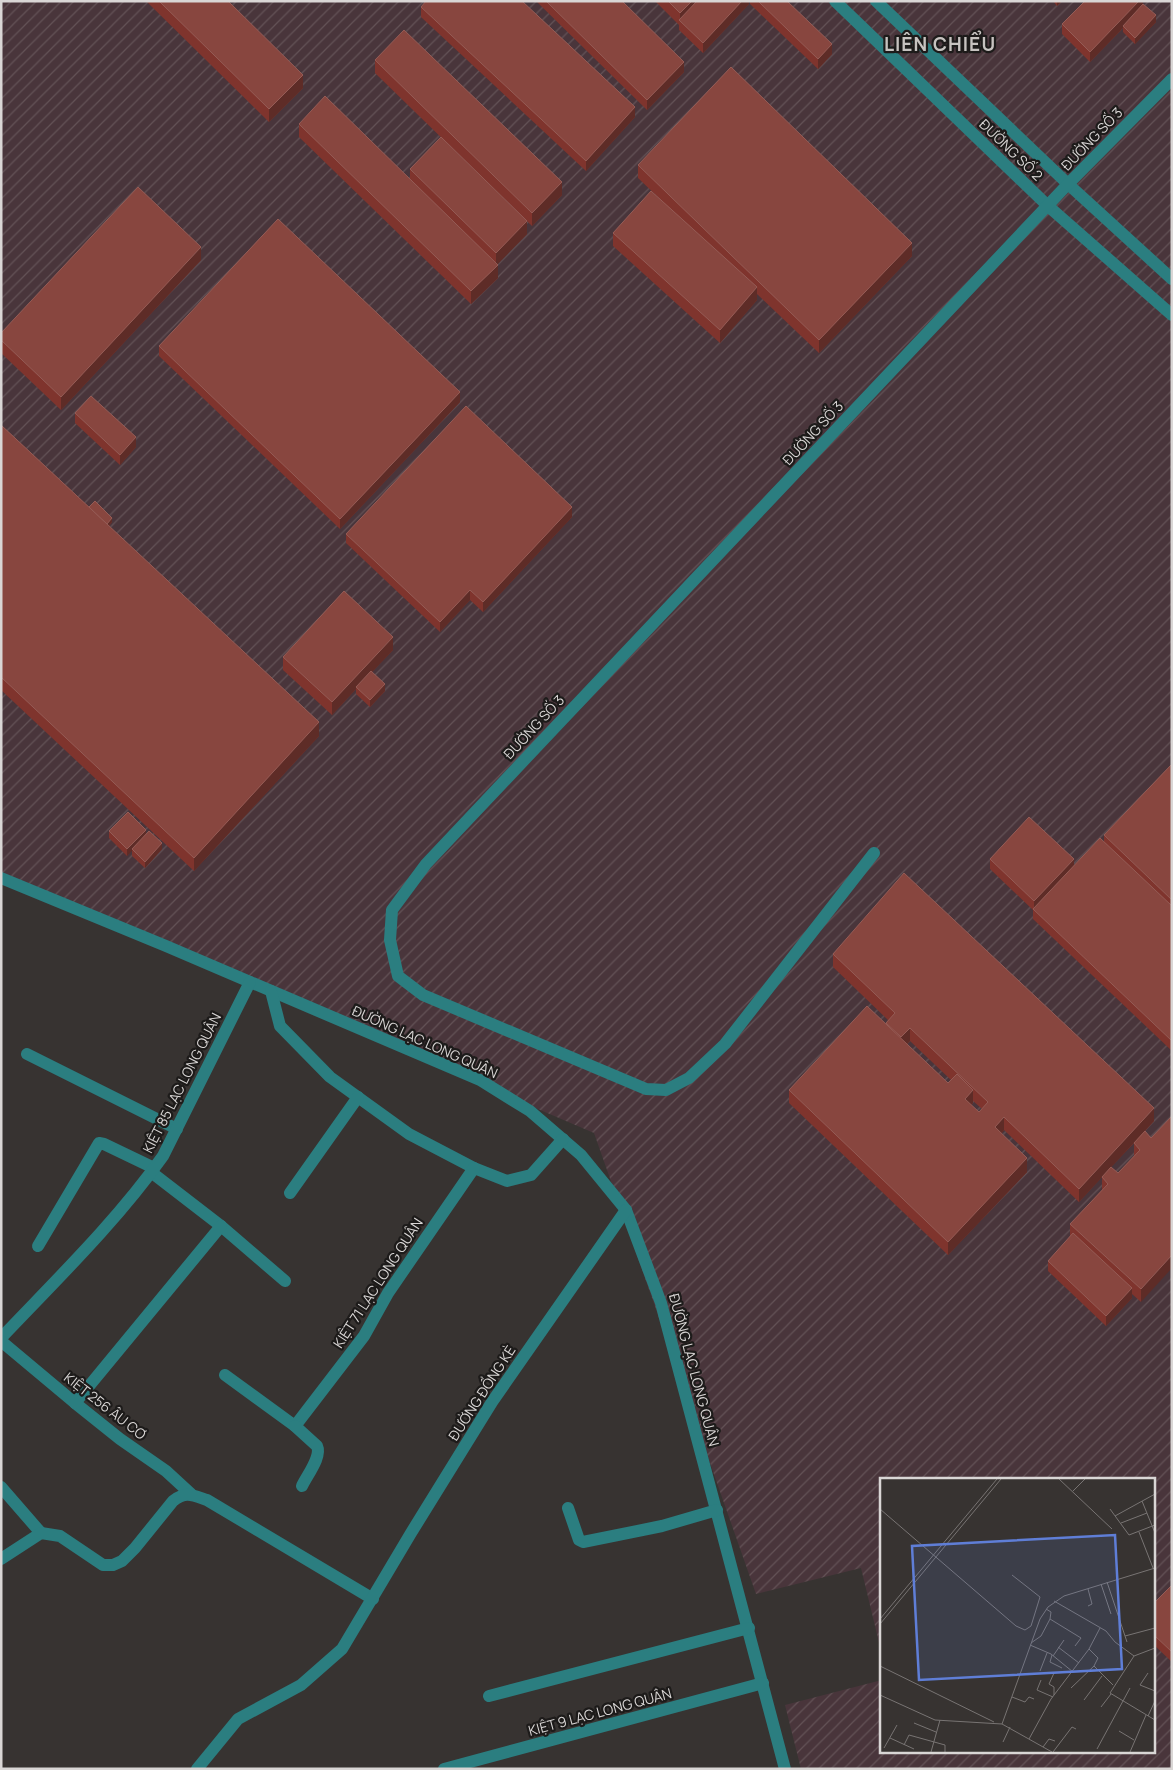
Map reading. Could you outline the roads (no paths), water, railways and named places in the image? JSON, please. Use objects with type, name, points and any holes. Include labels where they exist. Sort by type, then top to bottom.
[{"type":"street","name":"ĐƯỜNG SỐ 2","points":[[835,1],[1048,206],[1172,315]]},
{"type":"street","name":"ĐƯỜNG SỐ 2","points":[[876,1],[1068,184],[1172,279]]},
{"type":"street","name":"ĐƯỜNG SỐ 3","points":[[874,853],[725,1044],[689,1078],[666,1090],[646,1089],[423,995],[398,976],[390,940],[392,910],[426,864],[1068,184],[1172,79]]},
{"type":"street","name":"ĐƯỜNG LẠC LONG QUÂN","points":[[1,878],[480,1080],[530,1111],[581,1155],[626,1210],[661,1303],[785,1769]]},
{"type":"street","name":"KIỆT 85 LẠC LONG QUÂN","points":[[1,1339],[127,1202],[163,1156],[250,982]]},
{"type":"street","points":[[271,991],[280,1026],[330,1077],[409,1134],[474,1168],[508,1181],[532,1175],[563,1140]]},
{"type":"street","points":[[27,1054],[177,1129]]},
{"type":"street","points":[[290,1193],[358,1097]]},
{"type":"street","points":[[38,1246],[99,1143],[153,1170],[285,1281]]},
{"type":"street","name":"KIỆT 71 LẠC LONG QUÂN","points":[[295,1426],[364,1336],[388,1292],[474,1168]]},
{"type":"street","name":"ĐƯỜNG ĐỒNG KÈ","points":[[198,1769],[238,1719],[301,1685],[342,1649],[492,1402],[626,1210]]},
{"type":"street","points":[[75,1403],[221,1226]]},
{"type":"street","name":"KIỆT 256 ÂU CƠ","points":[[1,1339],[75,1403],[166,1471],[191,1494]]},
{"type":"street","points":[[225,1375],[295,1426],[318,1449],[318,1455],[302,1486]]},
{"type":"street","points":[[1,1487],[41,1533],[60,1536],[103,1566],[113,1565],[122,1561],[173,1501],[181,1495],[191,1494],[207,1500],[373,1599]]},
{"type":"street","points":[[568,1508],[579,1540],[584,1542],[662,1526],[717,1510]]},
{"type":"street","points":[[1,1559],[41,1533]]},
{"type":"street","points":[[489,1696],[748,1628]]},
{"type":"street","name":"KIỆT 9 LẠC LONG QUÂN","points":[[444,1769],[763,1683]]},
{"type":"district","name":"LIÊN CHIỂU","points":[[940,44]]}]
